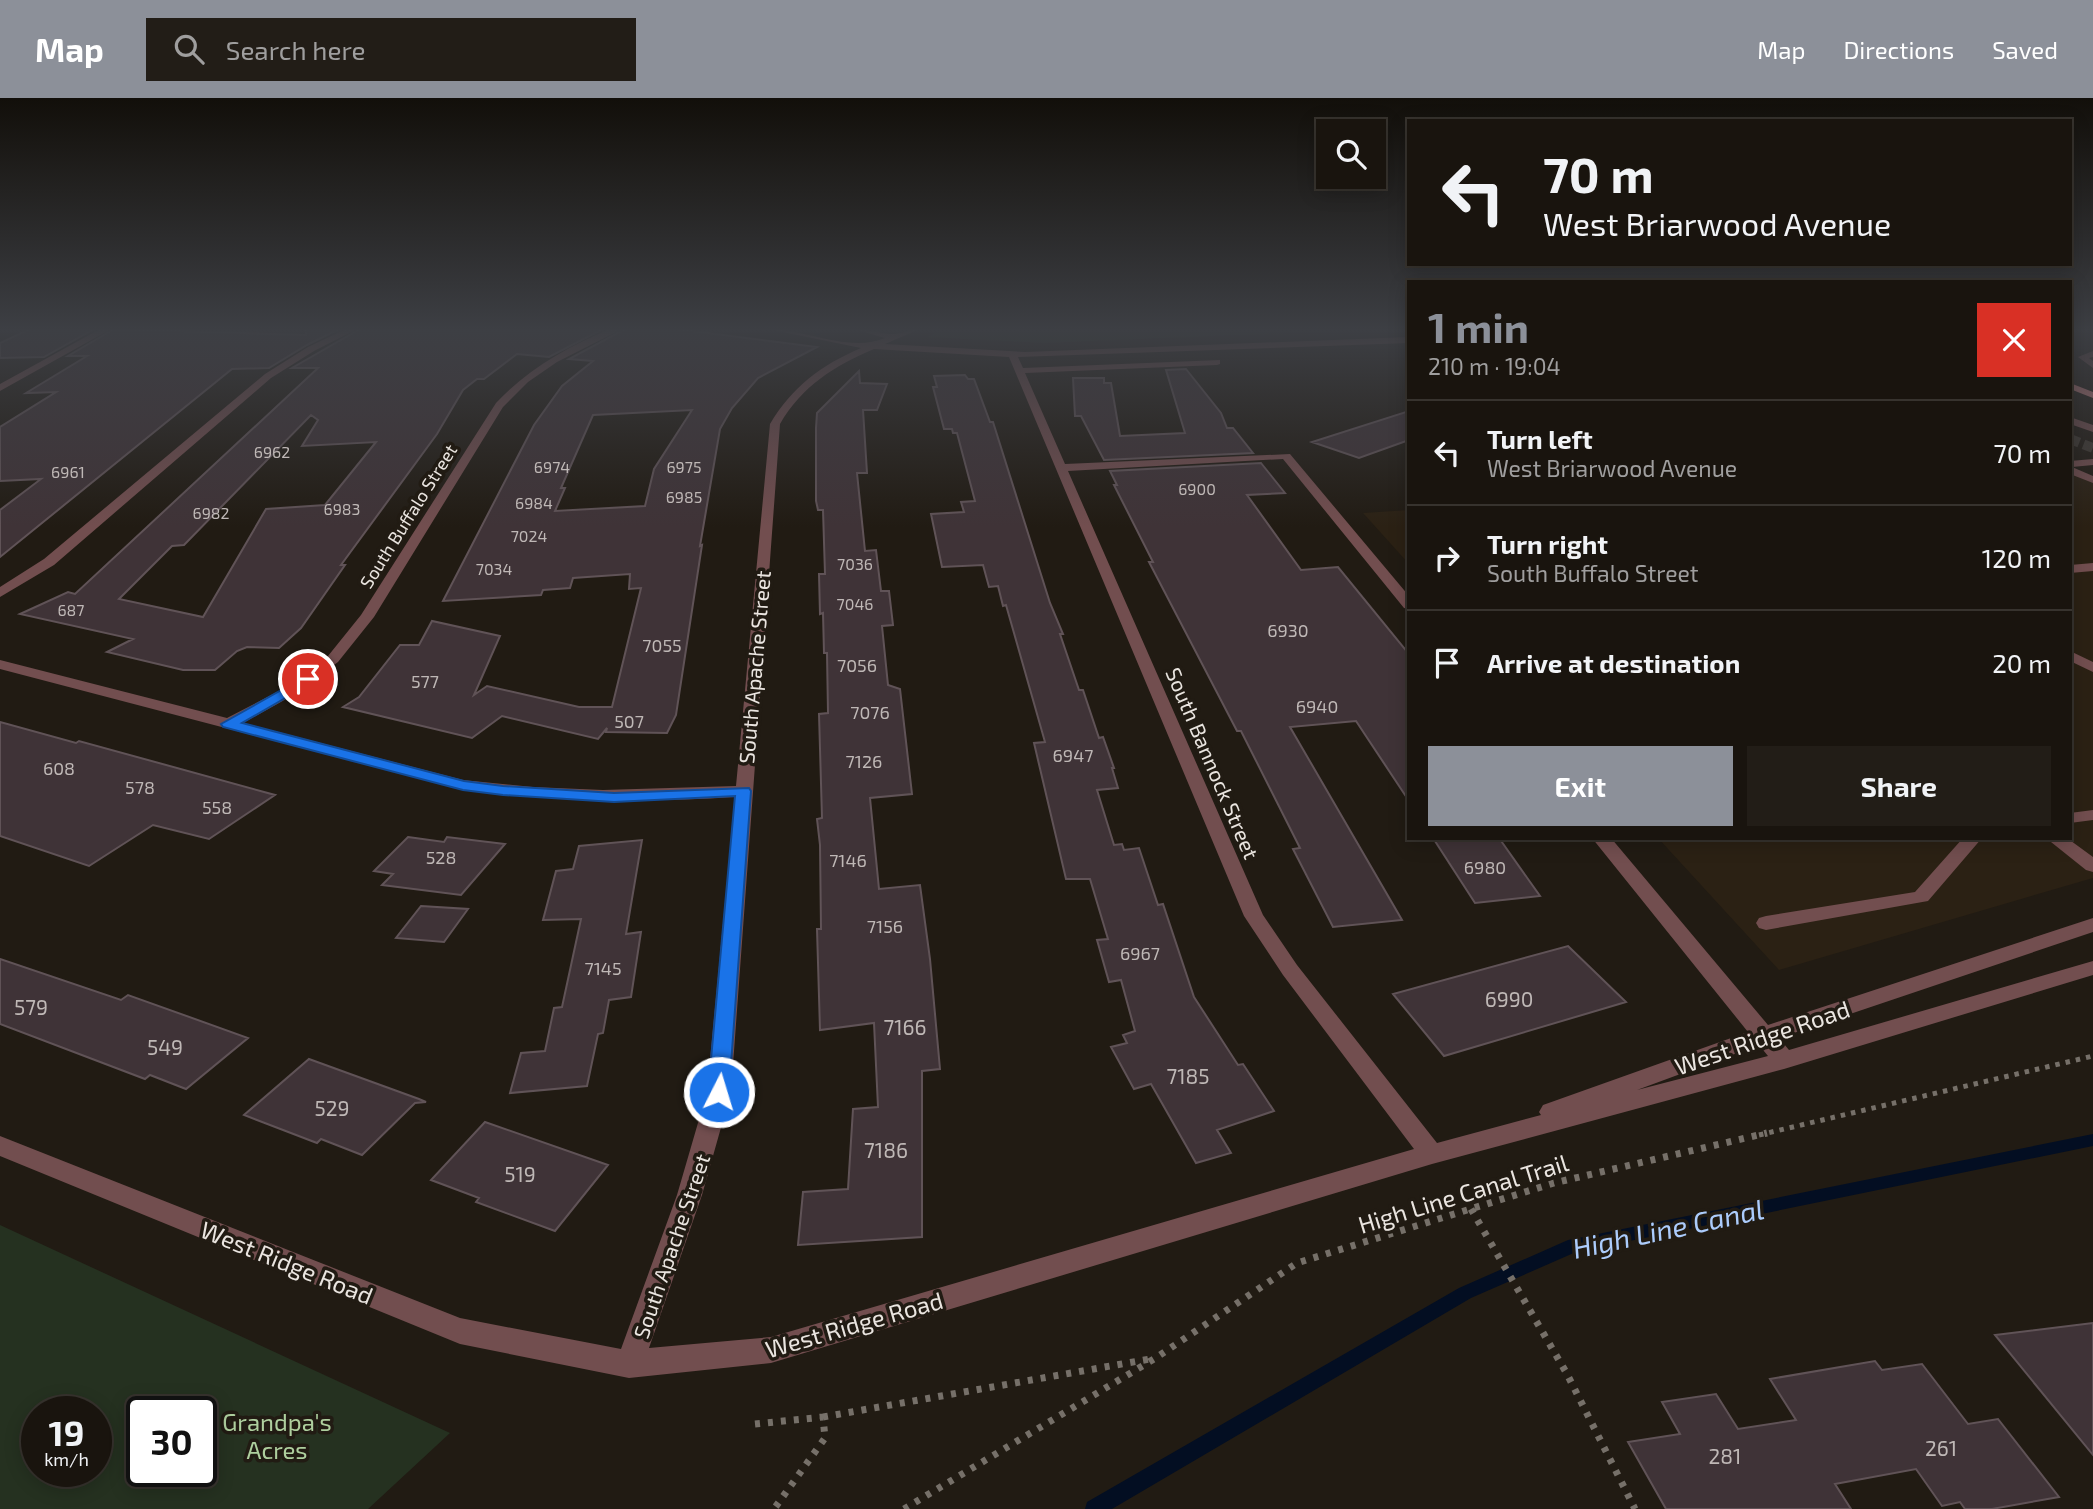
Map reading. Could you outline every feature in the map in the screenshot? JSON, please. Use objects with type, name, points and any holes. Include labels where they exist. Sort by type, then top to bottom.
[{"type":"street","points":[[0,593],[49,562],[246,395]]},
{"type":"street","name":"South Buffalo Street","points":[[228,724],[292,690],[333,659],[367,617],[499,405],[508,395]]},
{"type":"street","name":"South Apache Street","points":[[629,1364],[705,1154],[719,1092],[775,424],[782,409],[795,395]]},
{"type":"street","name":"South Bannock Street","points":[[1035,395],[1061,468],[1254,916],[1290,970],[1432,1154]]},
{"type":"street","points":[[2072,421],[2093,429]]},
{"type":"street","points":[[1061,468],[1286,456],[1407,602]]},
{"type":"street","points":[[2072,464],[2093,462]]},
{"type":"street","points":[[2072,471],[2089,479]]},
{"type":"street","points":[[2072,569],[2093,567]]},
{"type":"street","points":[[2072,656],[2093,668]]},
{"type":"street","points":[[0,664],[463,785],[503,791],[614,797],[744,791]]},
{"type":"street","points":[[2072,818],[2093,815]]},
{"type":"street","points":[[1603,840],[1784,1060]]},
{"type":"street","points":[[1766,923],[1921,897],[1971,840]]},
{"type":"street","points":[[2058,840],[2093,866]]},
{"type":"street","name":"West Ridge Road","points":[[1432,1154],[1764,1035],[2093,925]]},
{"type":"street","name":"West Ridge Road","points":[[0,1146],[460,1331],[629,1364],[771,1350],[1432,1154],[1784,1060],[2093,968]]},
{"type":"path","name":"High Line Canal Trail","points":[[904,1509],[1154,1359],[1297,1263],[1555,1183],[2093,1056]]},
{"type":"path","points":[[1471,1209],[1566,1374],[1635,1509]]},
{"type":"path","points":[[755,1424],[823,1417],[1009,1382],[1154,1359]]},
{"type":"path","points":[[774,1509],[825,1437],[823,1417]]},
{"type":"shaded area","points":[[2072,472],[2093,480],[2093,878],[1779,970],[1660,840],[2072,840]]},
{"type":"shaded area","points":[[1407,510],[1407,562],[1363,513]]},
{"type":"green space","name":"Grandpa's Acres","points":[[0,1225],[450,1433],[368,1509],[0,1509]]},
{"type":"building","points":[[51,395],[200,395],[0,557],[0,510],[41,479],[0,481],[0,427]]},
{"type":"building","points":[[289,395],[460,395],[437,434],[341,565],[345,565],[301,628],[279,648],[247,647],[237,651],[215,670],[183,670],[107,652],[133,639],[20,614],[68,592],[75,594]],"holes":[[[311,415],[318,420],[302,446],[376,442],[325,505],[266,509],[203,617],[119,599],[172,546],[184,545]]]},
{"type":"building","points":[[556,395],[743,395],[720,429],[676,715],[667,733],[606,732],[607,728],[598,739],[502,716],[472,738],[343,707],[359,697],[400,645],[419,645],[432,621],[500,636],[474,695],[487,686],[579,707],[612,707],[641,588],[629,589],[630,574],[573,578],[570,588],[543,590],[541,595],[443,601],[534,425]],"holes":[[[692,410],[654,469],[645,506],[555,511],[565,488],[561,488],[593,415]]]},
{"type":"building","points":[[835,395],[883,395],[877,410],[863,410],[867,473],[857,473],[865,551],[876,550],[881,591],[889,591],[893,625],[882,626],[888,685],[900,689],[912,794],[870,798],[879,889],[920,885],[940,1069],[922,1071],[922,1237],[798,1245],[803,1192],[848,1189],[853,1109],[878,1107],[874,1023],[820,1030],[817,929],[821,929],[817,819],[822,818],[819,714],[828,713],[827,653],[824,653],[823,613],[820,614],[819,574],[825,574],[823,510],[818,510],[816,501],[817,413]]},
{"type":"building","points":[[935,395],[980,395],[990,422],[993,422],[1079,690],[1083,690],[1099,738],[1103,737],[1114,768],[1118,788],[1097,790],[1114,845],[1122,844],[1124,850],[1139,848],[1158,905],[1163,904],[1194,997],[1238,1065],[1243,1064],[1274,1111],[1217,1130],[1231,1153],[1196,1163],[1151,1084],[1134,1089],[1111,1047],[1127,1043],[1123,1035],[1135,1031],[1121,980],[1109,982],[1097,940],[1108,939],[1090,879],[1066,879],[1034,743],[1045,742],[1006,605],[1003,606],[998,586],[989,587],[983,565],[942,567],[931,514],[964,512],[961,502],[975,501],[957,433],[953,433],[952,429],[944,429]]},
{"type":"building","points":[[1074,395],[1113,395],[1120,436],[1185,433],[1173,395],[1207,395],[1221,413],[1227,428],[1233,428],[1253,453],[1104,460],[1081,416],[1075,416]]},
{"type":"building","points":[[1407,412],[1407,441],[1359,458],[1312,442]]},
{"type":"building","points":[[1261,463],[1285,493],[1247,495],[1301,570],[1338,567],[1407,652],[1407,798],[1356,721],[1290,727],[1402,920],[1333,927],[1293,849],[1300,848],[1241,731],[1237,731],[1149,562],[1153,562],[1114,485],[1117,485],[1110,471]]},
{"type":"building","points":[[0,722],[275,795],[209,839],[153,825],[89,866],[0,836]]},
{"type":"building","points":[[408,837],[444,842],[447,837],[505,844],[461,895],[382,885],[393,874],[374,871]]},
{"type":"building","points":[[642,840],[626,934],[641,932],[631,997],[609,1000],[603,1033],[598,1034],[587,1086],[510,1093],[521,1053],[545,1051],[554,1008],[562,1007],[581,919],[543,920],[556,871],[573,869],[579,846]]},
{"type":"building","points":[[1434,840],[1500,840],[1540,896],[1475,903]]},
{"type":"building","points":[[421,906],[468,909],[444,942],[396,938]]},
{"type":"building","points":[[1568,946],[1626,1002],[1444,1056],[1393,994]]},
{"type":"building","points":[[0,959],[121,1000],[128,995],[248,1038],[186,1089],[150,1075],[145,1079],[0,1024]]},
{"type":"building","points":[[309,1059],[426,1102],[415,1103],[362,1155],[321,1139],[317,1143],[244,1115]]},
{"type":"building","points":[[485,1122],[608,1165],[555,1231],[476,1202],[479,1198],[431,1180]]},
{"type":"building","points":[[2093,1323],[2093,1455],[1995,1335]]},
{"type":"building","points":[[1875,1361],[1882,1370],[1922,1364],[1968,1424],[1998,1419],[2059,1497],[1992,1509],[1965,1509],[1960,1502],[1942,1506],[1916,1469],[1835,1484],[1851,1509],[1666,1509],[1628,1442],[1680,1434],[1662,1402],[1716,1394],[1738,1429],[1796,1420],[1770,1379]]},
{"type":"waterway","name":"High Line Canal","points":[[1094,1509],[1465,1293],[1574,1245],[2093,1140]]},
{"type":"tunnel","points":[[2072,440],[2093,448]]},
{"type":"route","points":[[308,679],[228,724],[463,785],[503,791],[614,797],[744,791],[719,1092]]}]
